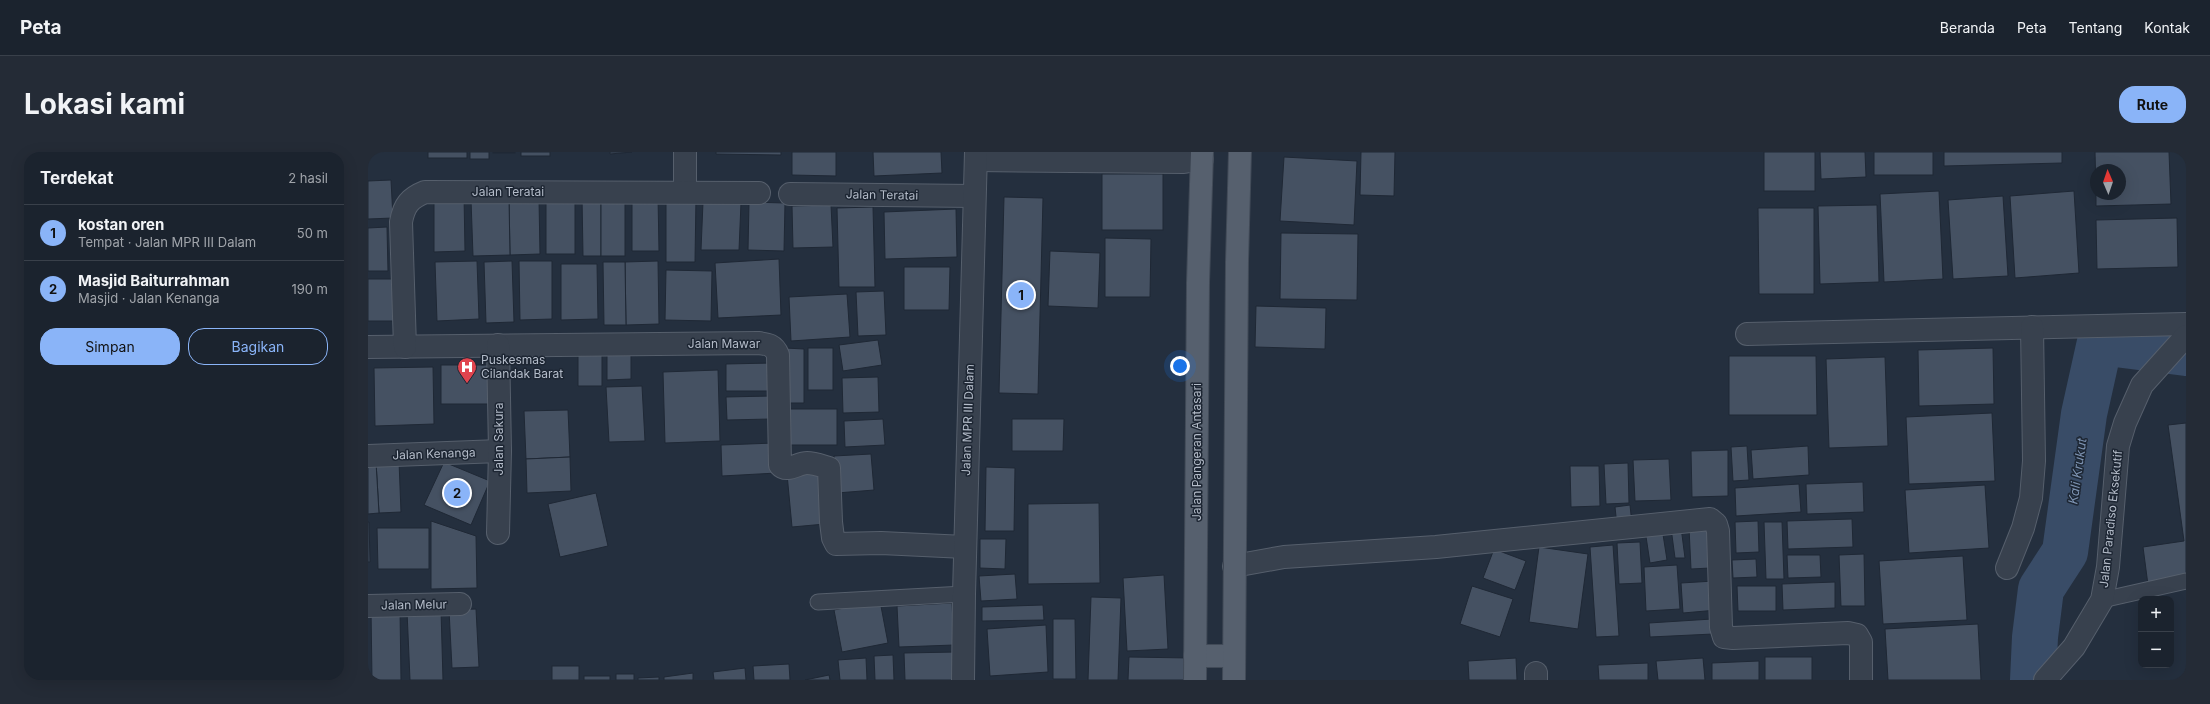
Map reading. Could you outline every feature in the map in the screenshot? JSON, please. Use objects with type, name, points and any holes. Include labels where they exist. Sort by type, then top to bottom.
[{"type":"main road","points":[[1234,680],[1237,262],[1240,152]]},
{"type":"main road","name":"Jalan Pangeran Antasari","points":[[1195,680],[1198,283],[1202,156]]},
{"type":"main road","points":[[1196,656],[1234,656]]},
{"type":"street","points":[[685,152],[685,192]]},
{"type":"street","name":"Jalan MPR III Dalam","points":[[963,680],[965,547],[976,156],[1184,162],[1202,156]]},
{"type":"street","name":"Jalan Teratai","points":[[405,348],[401,222],[404,208],[413,197],[425,192],[759,193]]},
{"type":"street","name":"Jalan Teratai","points":[[790,194],[974,196]]},
{"type":"street","points":[[2007,568],[2023,528],[2031,498],[2034,461],[2032,327]]},
{"type":"street","points":[[1747,334],[2032,327],[2185,333]]},
{"type":"street","name":"Jalan Paradiso Eksekutif","points":[[2045,680],[2074,648],[2102,600],[2108,567],[2118,446],[2125,422],[2142,385],[2185,333]]},
{"type":"street","name":"Jalan Mawar","points":[[368,347],[405,348],[498,345],[758,343],[771,345],[776,350],[778,355],[780,465],[784,468],[790,468],[808,463],[829,468],[831,522],[833,538],[836,544],[881,543],[965,547]]},
{"type":"street","name":"Jalan Sakura","points":[[498,345],[500,452],[498,533]]},
{"type":"street","name":"Jalan Kenanga","points":[[368,456],[500,452]]},
{"type":"street","points":[[1234,566],[1284,557],[1436,547],[1710,519],[1716,524],[1718,531],[1721,627],[1724,637],[1733,638],[1848,633],[1857,635],[1861,642],[1861,680]]},
{"type":"street","name":"Jalan Melur","points":[[368,606],[460,604]]},
{"type":"lane","points":[[2102,600],[2186,581]]},
{"type":"lane","points":[[818,602],[964,594]]},
{"type":"building","points":[[428,152],[467,152],[467,158],[428,158]]},
{"type":"building","points":[[470,152],[489,152],[489,159],[470,159]]},
{"type":"building","points":[[515,152],[515,153],[493,153]]},
{"type":"building","points":[[521,152],[550,152],[550,156],[521,156]]},
{"type":"building","points":[[610,152],[632,152],[610,154]]},
{"type":"building","points":[[716,152],[781,152],[781,155],[716,154]]},
{"type":"building","points":[[792,152],[836,152],[836,176],[792,175]]},
{"type":"building","points":[[873,152],[941,152],[942,173],[874,176]]},
{"type":"building","points":[[1361,152],[1395,152],[1394,196],[1360,195]]},
{"type":"building","points":[[1764,152],[1815,152],[1815,191],[1764,191]]},
{"type":"building","points":[[1820,152],[1865,152],[1866,177],[1821,179]]},
{"type":"building","points":[[1874,152],[1933,152],[1933,175],[1874,175]]},
{"type":"building","points":[[1944,152],[2062,152],[2062,163],[1944,166]]},
{"type":"building","points":[[2095,152],[2169,152],[2171,204],[2096,206],[2096,200],[2126,200],[2126,164],[2095,164]]},
{"type":"building","points":[[1284,157],[1357,161],[1354,225],[1280,221]]},
{"type":"building","points":[[1102,174],[1163,174],[1163,230],[1102,230]]},
{"type":"building","points":[[391,180],[393,218],[368,219],[368,181]]},
{"type":"building","points":[[1939,191],[1943,279],[1884,282],[1880,194]]},
{"type":"building","points":[[2074,191],[2079,273],[2015,278],[2010,196]]},
{"type":"building","points":[[464,195],[465,251],[434,252],[434,196]]},
{"type":"building","points":[[632,196],[658,196],[659,251],[632,251]]},
{"type":"building","points":[[2003,196],[2008,276],[1953,279],[1948,200]]},
{"type":"building","points":[[582,197],[601,197],[601,256],[583,256]]},
{"type":"building","points":[[601,197],[625,197],[625,256],[601,256]]},
{"type":"building","points":[[666,197],[696,197],[695,262],[666,262]]},
{"type":"building","points":[[1004,197],[1043,198],[1038,394],[999,393]]},
{"type":"building","points":[[509,199],[539,199],[540,254],[510,255]]},
{"type":"building","points":[[509,199],[510,255],[473,256],[471,200]]},
{"type":"building","points":[[546,199],[575,199],[575,254],[546,254]]},
{"type":"building","points":[[703,202],[741,203],[739,250],[701,250]]},
{"type":"building","points":[[749,202],[785,203],[784,251],[748,250]]},
{"type":"building","points":[[831,205],[833,247],[793,248],[792,206]]},
{"type":"building","points":[[1877,205],[1879,282],[1820,284],[1818,206]]},
{"type":"building","points":[[873,207],[875,287],[839,287],[837,208]]},
{"type":"building","points":[[1758,208],[1814,208],[1814,294],[1759,294]]},
{"type":"building","points":[[956,209],[957,257],[885,259],[884,212]]},
{"type":"building","points":[[2177,218],[2178,267],[2097,269],[2096,220]]},
{"type":"building","points":[[387,227],[388,271],[368,271],[368,228]]},
{"type":"building","points":[[1281,233],[1358,234],[1357,300],[1280,299]]},
{"type":"building","points":[[1105,238],[1151,239],[1150,297],[1105,297]]},
{"type":"building","points":[[1050,251],[1100,253],[1098,308],[1048,306]]},
{"type":"building","points":[[779,259],[781,315],[718,318],[715,263]]},
{"type":"building","points":[[477,261],[479,319],[437,321],[435,262]]},
{"type":"building","points":[[512,261],[514,322],[486,323],[484,262]]},
{"type":"building","points":[[519,261],[552,261],[552,319],[520,320]]},
{"type":"building","points":[[658,261],[659,324],[626,325],[625,262]]},
{"type":"building","points":[[603,262],[625,262],[626,325],[604,325]]},
{"type":"building","points":[[561,264],[597,264],[598,319],[561,320]]},
{"type":"building","points":[[904,267],[950,267],[949,310],[904,310]]},
{"type":"building","points":[[666,270],[712,271],[711,321],[665,320]]},
{"type":"building","points":[[368,279],[399,279],[399,321],[368,321]]},
{"type":"building","points":[[884,291],[886,335],[858,336],[856,292]]},
{"type":"building","points":[[847,294],[850,337],[791,341],[789,297]]},
{"type":"building","points":[[1256,306],[1326,308],[1325,349],[1255,347]]},
{"type":"building","points":[[878,340],[882,365],[843,371],[839,345]]},
{"type":"building","points":[[578,347],[602,348],[602,386],[578,386]]},
{"type":"building","points":[[607,348],[631,348],[631,379],[607,380]]},
{"type":"building","points":[[785,348],[804,349],[804,403],[785,403]]},
{"type":"building","points":[[808,348],[833,348],[833,390],[808,390]]},
{"type":"building","points":[[1993,348],[1994,404],[1919,406],[1918,350]]},
{"type":"building","points":[[1729,356],[1816,356],[1817,415],[1729,415]]},
{"type":"building","points":[[1885,357],[1888,446],[1829,448],[1826,359]]},
{"type":"building","points":[[772,363],[772,391],[726,391],[726,364]]},
{"type":"building","name":"Puskesmas Cilandak Barat","points":[[441,365],[493,365],[493,404],[441,404]]},
{"type":"building","points":[[433,367],[434,424],[375,426],[374,368]]},
{"type":"building","points":[[718,370],[720,441],[665,443],[663,372]]},
{"type":"building","points":[[878,377],[879,412],[843,413],[842,378]]},
{"type":"building","points":[[642,386],[645,441],[609,442],[606,387]]},
{"type":"building","points":[[771,396],[771,419],[727,420],[726,397]]},
{"type":"building","points":[[786,409],[837,409],[837,445],[786,445]]},
{"type":"building","points":[[568,410],[570,457],[526,459],[524,411]]},
{"type":"building","points":[[1992,413],[1995,481],[1909,484],[1906,417]]},
{"type":"building","points":[[883,419],[885,445],[845,447],[844,421]]},
{"type":"building","points":[[1012,419],[1064,419],[1063,451],[1012,451]]},
{"type":"building","points":[[2186,423],[2186,580],[2148,585],[2143,547],[2184,541],[2168,425]]},
{"type":"building","points":[[775,443],[777,473],[722,476],[721,445]]},
{"type":"building","points":[[1747,446],[1749,480],[1733,481],[1731,447]]},
{"type":"building","points":[[1808,446],[1809,475],[1753,479],[1751,450]]},
{"type":"building","points":[[1728,450],[1728,496],[1692,497],[1691,451]]},
{"type":"building","points":[[871,454],[874,490],[837,493],[834,456]]},
{"type":"building","points":[[570,457],[571,491],[527,493],[526,459]]},
{"type":"building","points":[[1669,459],[1671,500],[1635,501],[1633,460]]},
{"type":"building","points":[[399,461],[401,512],[379,513],[376,462]]},
{"type":"building","points":[[368,462],[376,462],[379,513],[368,514]]},
{"type":"building","points":[[444,462],[490,481],[471,525],[424,505]]},
{"type":"building","points":[[1628,463],[1629,503],[1606,504],[1604,464]]},
{"type":"building","points":[[1570,466],[1599,466],[1600,506],[1571,507]]},
{"type":"building","points":[[986,467],[1015,468],[1014,531],[985,531]]},
{"type":"building","points":[[820,471],[825,524],[792,527],[787,474]]},
{"type":"building","points":[[1863,482],[1864,512],[1807,514],[1806,484]]},
{"type":"building","points":[[1799,484],[1801,512],[1736,516],[1735,488]]},
{"type":"building","points":[[1985,485],[1989,548],[1909,553],[1905,490]]},
{"type":"building","points":[[596,493],[608,546],[560,557],[548,504]]},
{"type":"building","points":[[1099,503],[1100,583],[1028,584],[1028,504]]},
{"type":"building","points":[[1630,505],[1632,524],[1617,526],[1615,507]]},
{"type":"building","points":[[1852,519],[1853,547],[1788,549],[1787,521]]},
{"type":"building","points":[[431,521],[476,536],[477,588],[431,589]]},
{"type":"building","points":[[1758,521],[1759,552],[1736,553],[1735,522]]},
{"type":"building","points":[[369,522],[370,562],[368,562]]},
{"type":"building","points":[[1764,522],[1782,522],[1784,579],[1766,579]]},
{"type":"building","points":[[1708,526],[1710,568],[1691,569],[1689,528]]},
{"type":"building","points":[[1681,527],[1685,558],[1675,558],[1671,528]]},
{"type":"building","points":[[377,528],[429,528],[429,569],[378,569]]},
{"type":"building","points":[[1662,528],[1667,560],[1650,563],[1645,530]]},
{"type":"building","points":[[980,539],[1006,539],[1005,569],[980,568]]},
{"type":"building","points":[[1640,542],[1642,583],[1619,584],[1617,543]]},
{"type":"building","points":[[1613,545],[1619,636],[1596,637],[1590,547]]},
{"type":"building","points":[[1539,547],[1588,554],[1578,629],[1529,622]]},
{"type":"building","points":[[1494,549],[1526,561],[1515,590],[1483,578]]},
{"type":"building","points":[[1864,554],[1865,606],[1841,606],[1839,555]]},
{"type":"building","points":[[1787,555],[1820,555],[1821,577],[1788,578]]},
{"type":"building","points":[[1963,556],[1967,620],[1883,624],[1879,561]]},
{"type":"building","points":[[1756,559],[1757,577],[1733,578],[1732,560]]},
{"type":"building","points":[[1677,565],[1680,609],[1646,611],[1644,567]]},
{"type":"building","points":[[1015,574],[1017,599],[981,601],[979,576]]},
{"type":"building","points":[[1164,575],[1168,649],[1127,651],[1123,578]]},
{"type":"building","points":[[1714,581],[1717,610],[1683,613],[1681,583]]},
{"type":"building","points":[[1835,582],[1835,608],[1783,610],[1782,584]]},
{"type":"building","points":[[1472,586],[1513,599],[1500,637],[1460,624]]},
{"type":"building","points":[[1737,586],[1776,586],[1776,611],[1738,611]]},
{"type":"building","points":[[1091,597],[1121,598],[1118,680],[1088,680]]},
{"type":"building","points":[[880,601],[888,643],[842,652],[834,610]]},
{"type":"building","points":[[952,603],[954,645],[899,647],[897,606]]},
{"type":"building","points":[[1043,605],[1044,620],[982,621],[982,607]]},
{"type":"building","points":[[371,609],[400,609],[401,680],[372,680]]},
{"type":"building","points":[[476,609],[479,667],[452,668],[449,610]]},
{"type":"building","points":[[441,610],[443,680],[410,680],[407,611]]},
{"type":"building","points":[[1053,619],[1075,619],[1076,679],[1053,679]]},
{"type":"building","points":[[1712,619],[1713,634],[1650,637],[1649,623]]},
{"type":"building","points":[[1978,624],[1981,680],[1888,680],[1885,629]]},
{"type":"building","points":[[1046,625],[1048,672],[990,676],[987,629]]},
{"type":"building","points":[[956,652],[956,680],[905,680],[904,653]]},
{"type":"building","points":[[893,655],[894,680],[875,680],[874,656]]},
{"type":"building","points":[[1129,657],[1189,658],[1188,680],[1128,680]]},
{"type":"building","points":[[1765,657],[1812,657],[1812,680],[1765,680]]},
{"type":"building","points":[[866,658],[867,680],[840,680],[838,660]]},
{"type":"building","points":[[1516,658],[1517,680],[1469,680],[1468,661]]},
{"type":"building","points":[[1703,658],[1705,680],[1658,680],[1656,661]]},
{"type":"building","points":[[1759,661],[1759,680],[1712,680],[1712,663]]},
{"type":"building","points":[[1648,663],[1648,680],[1599,680],[1598,665]]},
{"type":"building","points":[[789,664],[790,680],[754,680],[753,666]]},
{"type":"building","points":[[552,666],[579,666],[579,680],[552,680]]},
{"type":"building","points":[[745,668],[746,680],[714,680],[713,672]]},
{"type":"building","points":[[693,673],[693,680],[664,680],[664,677]]},
{"type":"building","points":[[616,674],[634,674],[634,680],[616,680]]},
{"type":"building","points":[[829,675],[830,680],[805,680]]},
{"type":"building","points":[[584,676],[610,676],[610,680],[584,680]]},
{"type":"building","points":[[659,677],[659,680],[638,680],[638,678]]},
{"type":"waterway","name":"Kali Krukut","points":[[2033,680],[2035,637],[2041,589],[2065,552],[2084,414],[2100,342],[2186,353]]},
{"type":"place","name":"kostan oren","points":[[1021,295]]},
{"type":"place","name":"Puskesmas Cilandak Barat","points":[[467,384]]},
{"type":"place","name":"Masjid Baiturrahman","points":[[457,493]]}]
